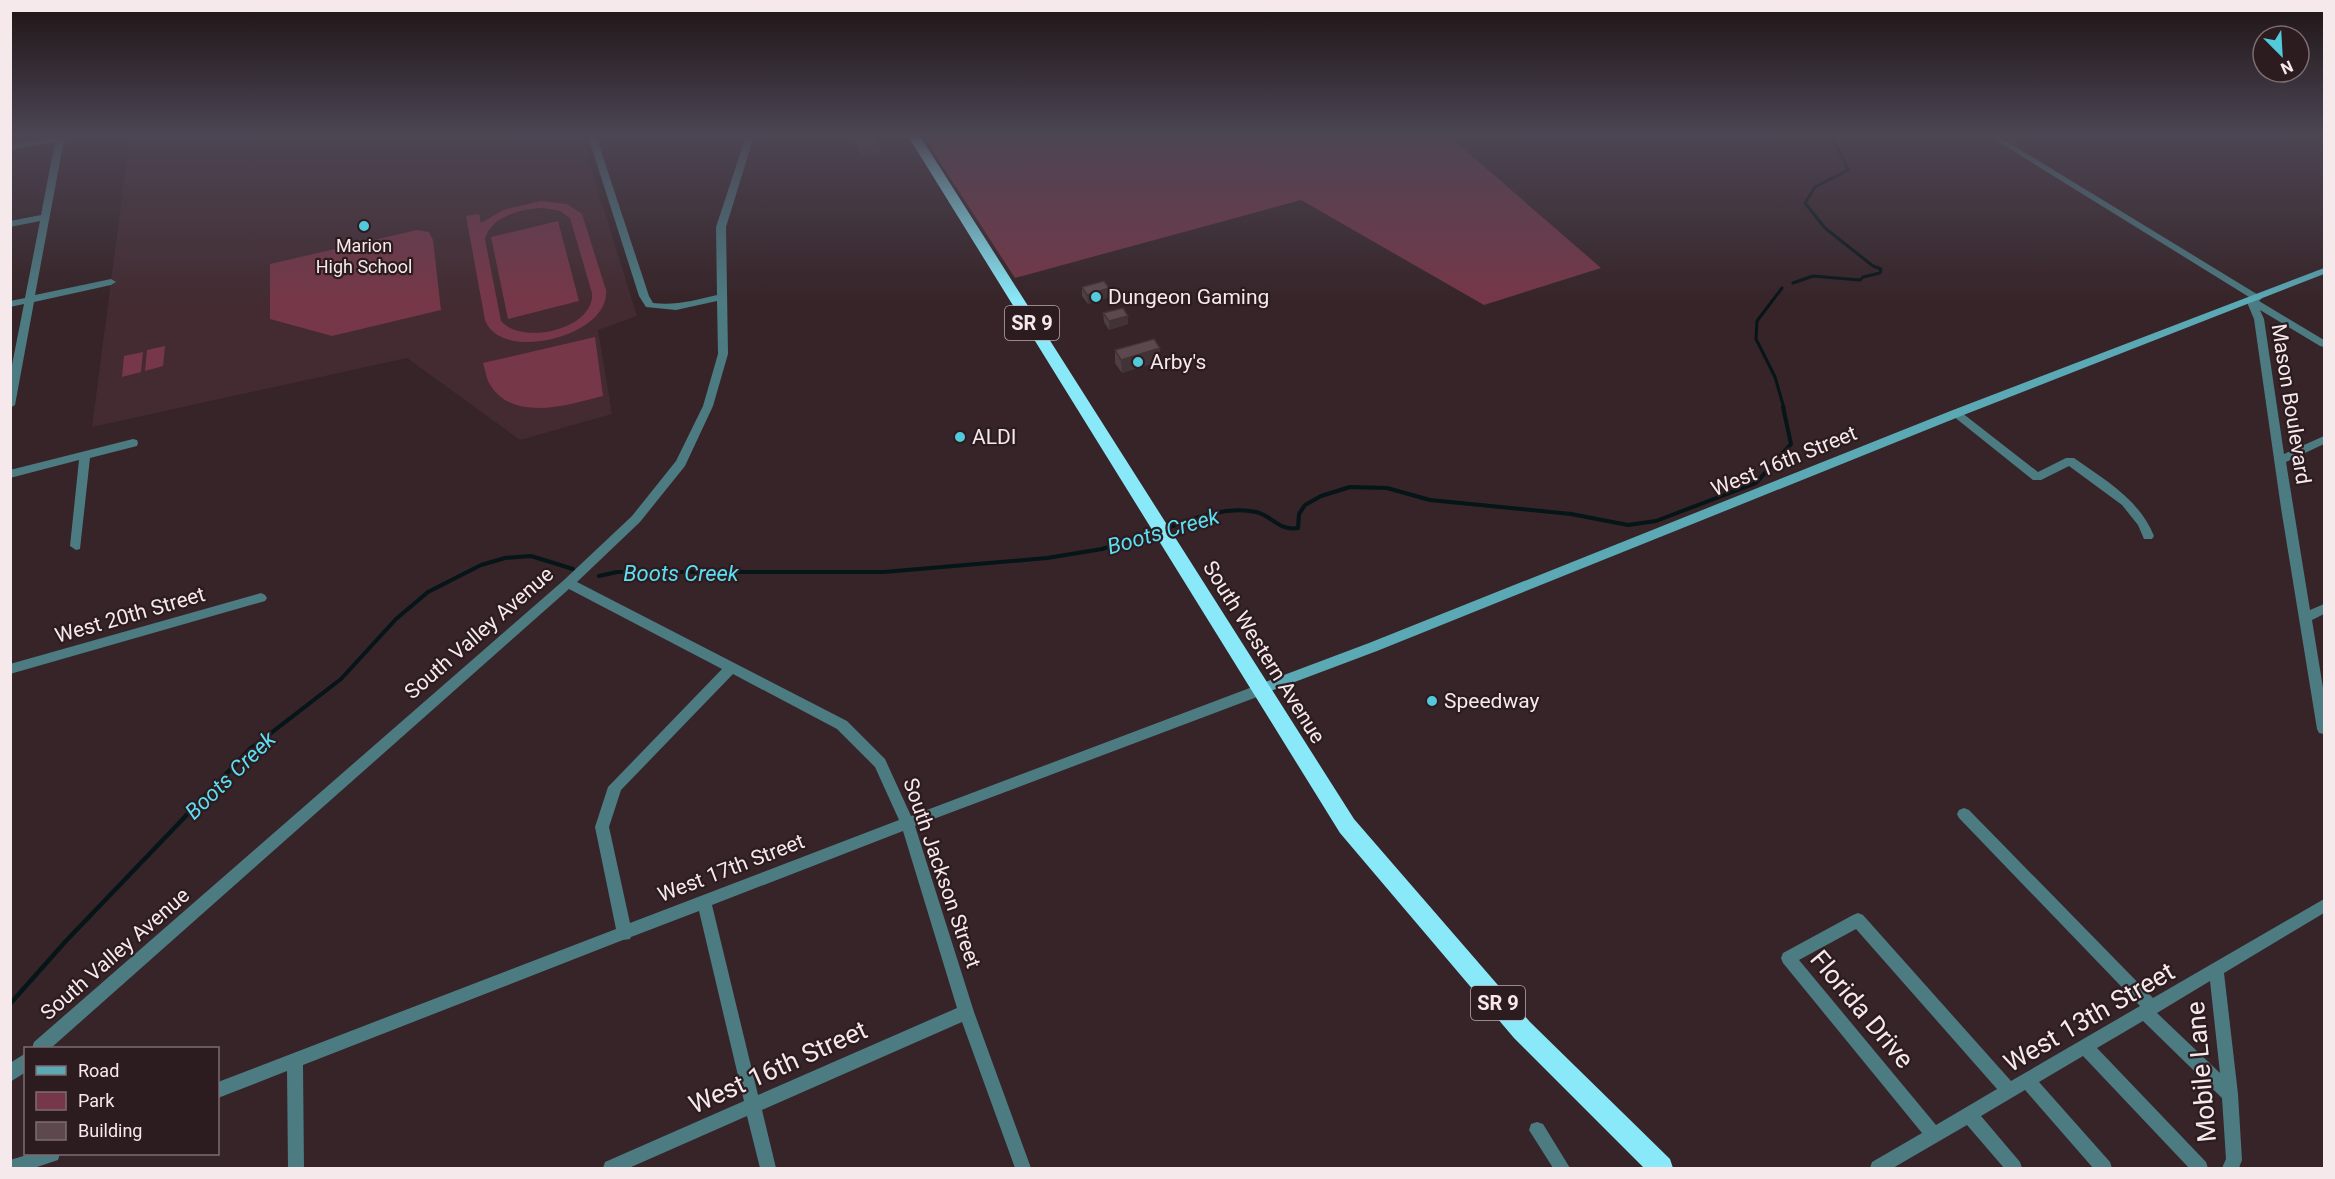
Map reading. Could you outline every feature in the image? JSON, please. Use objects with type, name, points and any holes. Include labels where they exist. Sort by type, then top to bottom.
[{"type":"highway","name":"South Western Avenue","points":[[949,191],[1347,826],[1522,1030],[1661,1168]]},
{"type":"street","points":[[10,405],[50,191]]},
{"type":"street","points":[[610,191],[644,296],[649,305],[662,308],[680,307],[721,297]]},
{"type":"street","name":"South Valley Avenue","points":[[41,1047],[568,583],[636,519],[681,463],[708,406],[723,354],[721,227],[732,191]]},
{"type":"street","points":[[2081,191],[2325,344]]},
{"type":"street","points":[[10,224],[45,218]]},
{"type":"street","name":"West 16th Street","points":[[1260,690],[1374,648],[1957,413],[2325,271]]},
{"type":"street","points":[[10,304],[111,282]]},
{"type":"street","name":"Mason Boulevard","points":[[2254,299],[2325,729]]},
{"type":"street","points":[[1957,413],[2037,477],[2070,461],[2115,494],[2134,512],[2145,524],[2148,536]]},
{"type":"street","points":[[2281,460],[2325,440]]},
{"type":"street","points":[[10,474],[132,443]]},
{"type":"street","points":[[76,546],[85,455]]},
{"type":"street","name":"South Jackson Street","points":[[568,583],[842,725],[880,763],[907,824],[966,1012],[1023,1168]]},
{"type":"street","name":"West 20th Street","points":[[10,669],[261,598]]},
{"type":"street","points":[[2306,617],[2325,609]]},
{"type":"street","points":[[625,934],[602,827],[615,788],[731,668]]},
{"type":"street","name":"West 17th Street","points":[[219,1090],[1260,690]]},
{"type":"street","points":[[1964,814],[2230,1094]]},
{"type":"street","points":[[704,903],[768,1168]]},
{"type":"street","name":"West 13th Street","points":[[1878,1168],[2325,906]]},
{"type":"street","name":"Florida Drive","points":[[1934,1135],[1788,958],[1858,920],[2009,1091]]},
{"type":"street","name":"Mobile Lane","points":[[2216,971],[2230,1094],[2234,1160],[2230,1168]]},
{"type":"street","name":"West 16th Street","points":[[611,1168],[966,1012]]},
{"type":"street","points":[[2085,1047],[2200,1168]]},
{"type":"street","points":[[295,1060],[296,1168]]},
{"type":"street","points":[[10,1074],[24,1063]]},
{"type":"street","points":[[2027,1080],[2104,1168]]},
{"type":"street","points":[[1969,1114],[2014,1168]]},
{"type":"street","points":[[1537,1130],[1562,1168]]},
{"type":"street","points":[[12,1168],[31,1165],[49,1155]]},
{"type":"shaded area","name":"Marion High School","points":[[123,191],[598,191],[637,316],[598,330],[612,414],[520,440],[407,358],[92,427]]},
{"type":"green space","points":[[959,191],[1512,191],[1601,268],[1484,305],[1301,200],[1015,278]]},
{"type":"green space","points":[[541,201],[567,204],[582,214],[606,290],[603,306],[591,320],[574,331],[553,339],[532,342],[511,340],[495,333],[485,320],[466,216],[479,214],[481,223],[503,210]],"holes":[[[543,208],[560,211],[570,218],[592,293],[590,306],[582,316],[556,330],[540,333],[511,328],[501,321],[485,239],[488,231],[500,219],[517,212]]]},
{"type":"green space","points":[[558,221],[579,301],[508,319],[491,237]]},
{"type":"green space","points":[[417,230],[429,232],[433,240],[441,310],[332,336],[270,319],[270,264]]},
{"type":"green space","points":[[595,337],[603,396],[557,407],[525,407],[510,403],[498,394],[488,381],[483,363]]},
{"type":"green space","points":[[165,346],[163,366],[145,371],[147,350]]},
{"type":"green space","points":[[143,352],[141,372],[122,377],[124,356]]},
{"type":"building","points":[[1104,281],[1109,288],[1087,295],[1082,287]]},
{"type":"building","points":[[1123,308],[1128,316],[1109,321],[1103,313]]},
{"type":"building","points":[[1154,339],[1160,348],[1121,360],[1115,350]]},
{"type":"waterway","name":"Boots Creek","points":[[1793,283],[1813,276],[1860,280],[1863,277],[1880,273],[1881,269],[1873,266],[1825,228],[1805,203],[1812,191]]},
{"type":"waterway","name":"Boots Creek","points":[[1782,288],[1757,321],[1756,339],[1775,377],[1784,408]]},
{"type":"waterway","name":"Boots Creek","points":[[1165,529],[1210,514],[1233,510],[1256,512],[1285,527],[1298,528],[1299,514],[1305,505],[1321,496],[1350,487],[1387,488],[1430,500],[1571,514],[1628,525],[1656,521],[1756,483],[1791,444],[1783,407]]},
{"type":"waterway","name":"Boots Creek","points":[[599,576],[617,572],[884,572],[1047,558],[1102,549],[1158,531]]},
{"type":"waterway","name":"Boots Creek","points":[[249,750],[341,679],[396,619],[428,592],[481,565],[505,558],[531,556],[573,569]]},
{"type":"waterway","name":"Boots Creek","points":[[10,1004],[65,942],[249,750]]},
{"type":"place","name":"Marion High School","points":[[364,226]]},
{"type":"place","name":"Dungeon Gaming","points":[[1096,297]]},
{"type":"place","name":"Arby's","points":[[1138,362]]},
{"type":"place","name":"ALDI","points":[[960,437]]},
{"type":"place","name":"Speedway","points":[[1432,701]]}]
